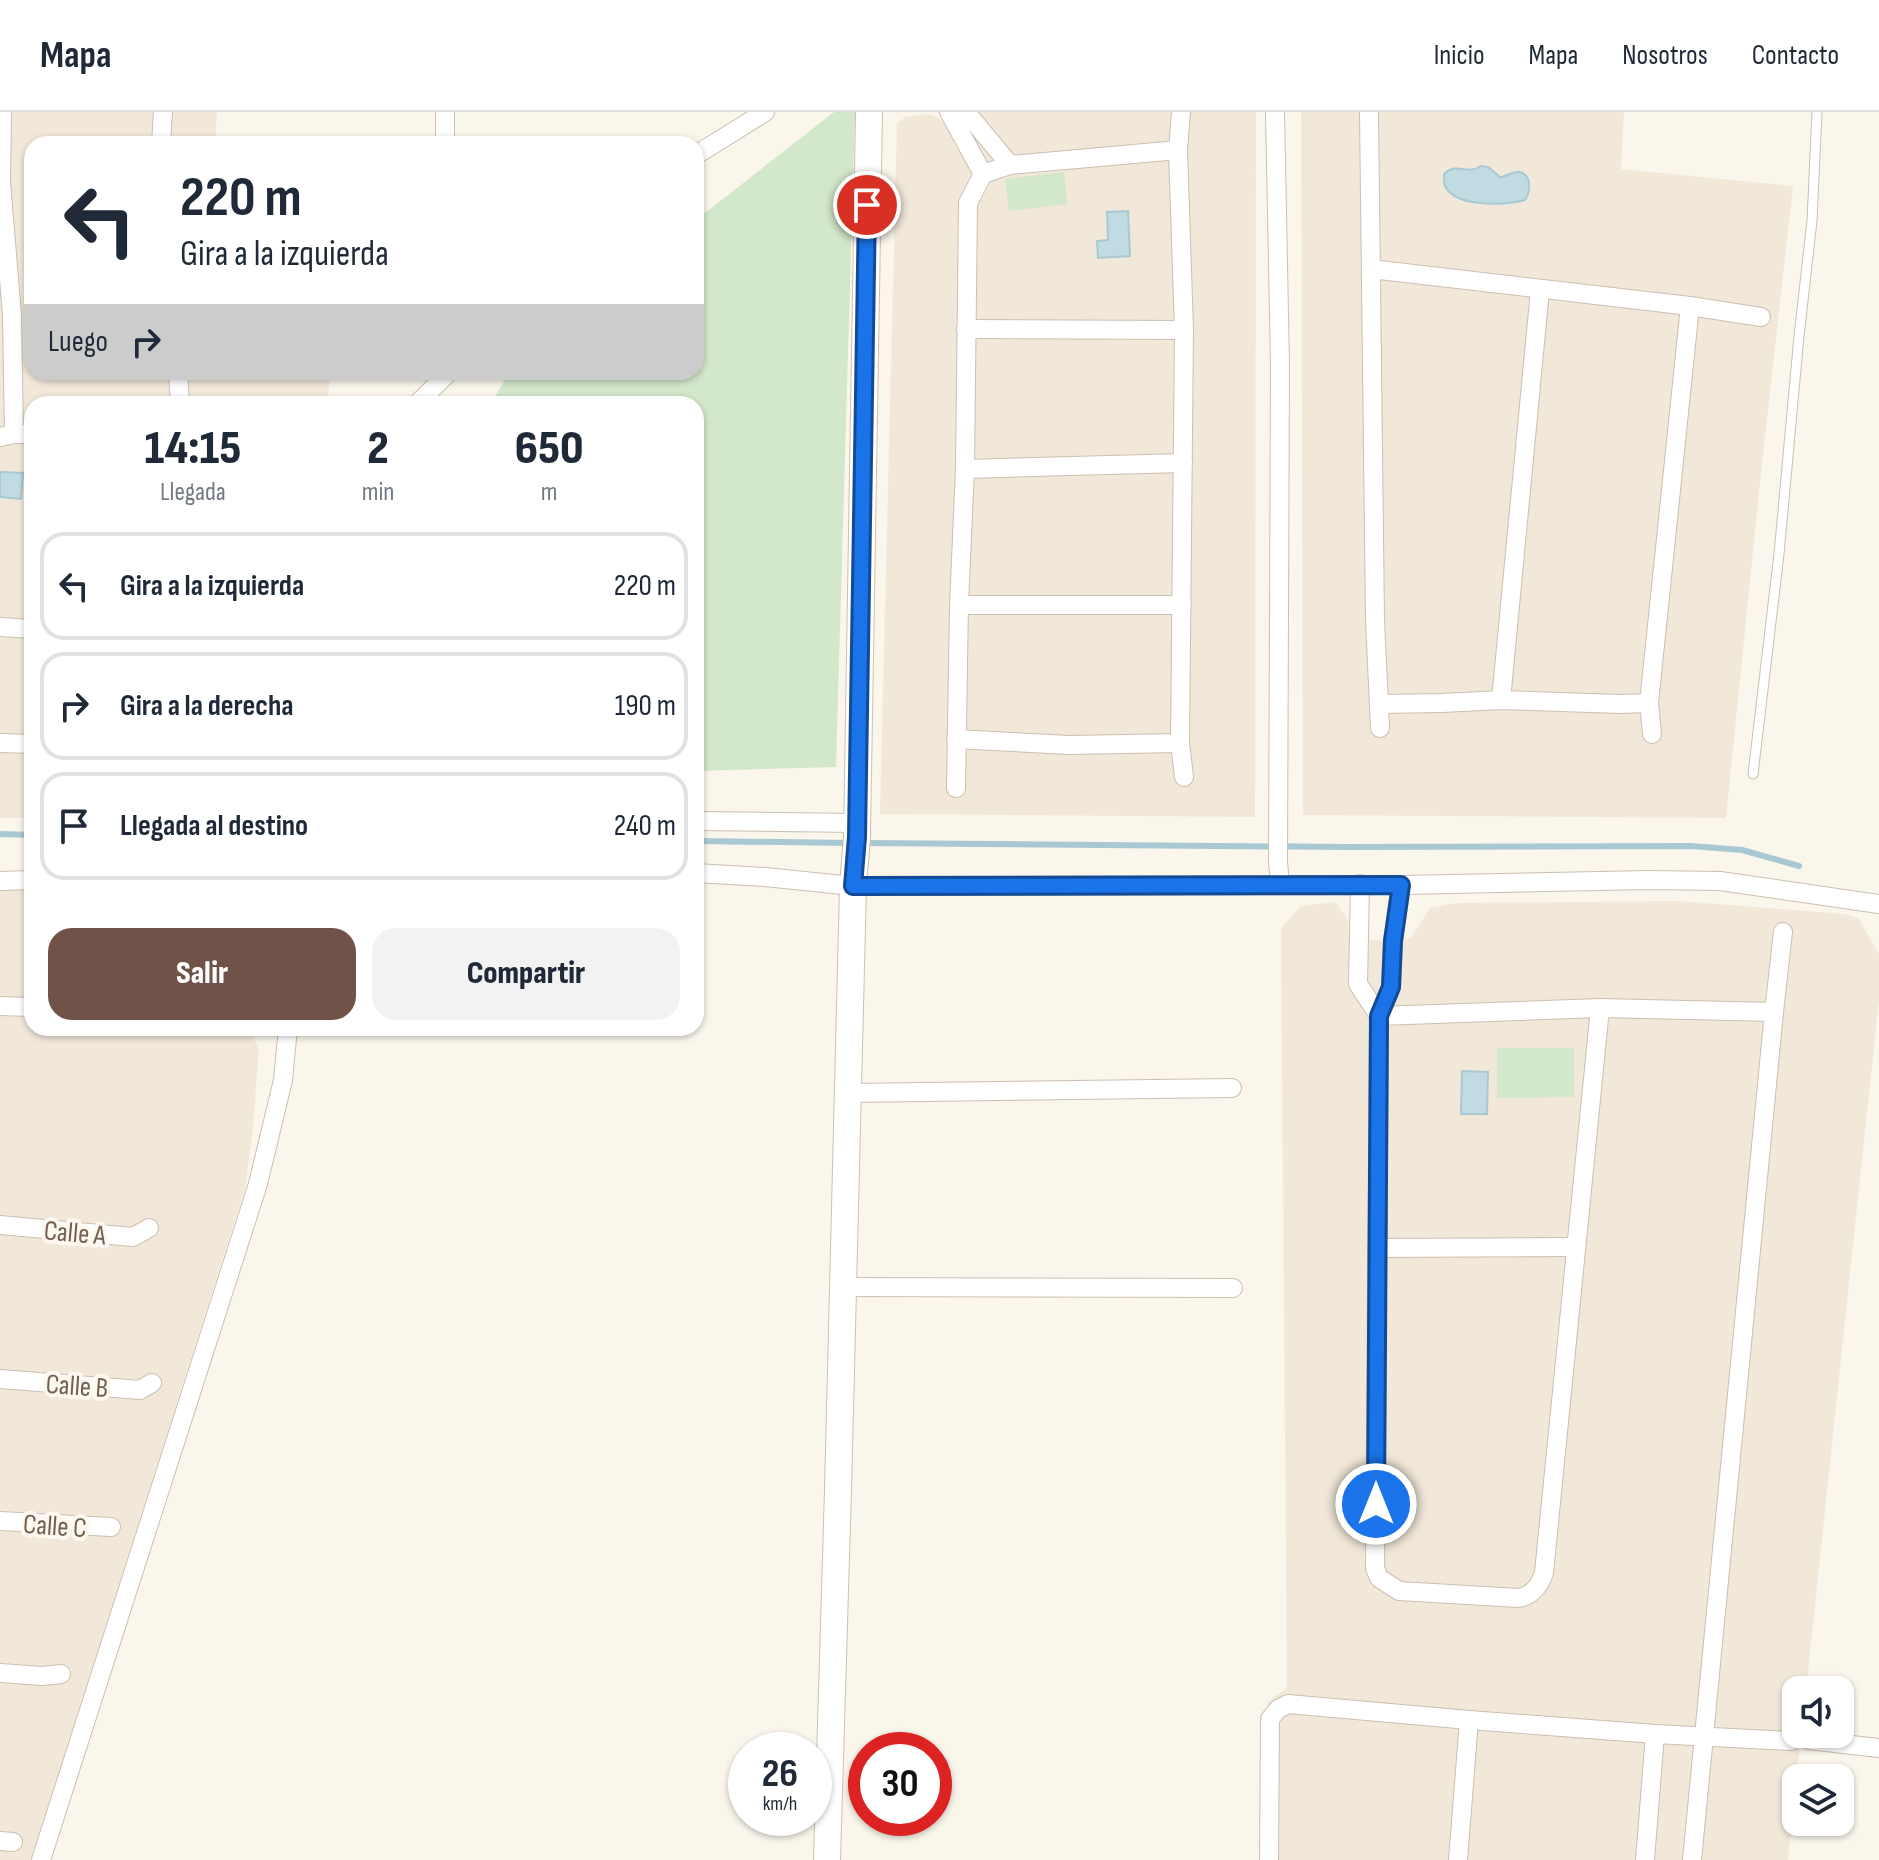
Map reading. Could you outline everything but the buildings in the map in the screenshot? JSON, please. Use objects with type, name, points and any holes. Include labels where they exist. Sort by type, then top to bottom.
[{"type":"street","points":[[2,112],[1,182],[12,315],[15,435]]},
{"type":"street","points":[[162,136],[163,112]]},
{"type":"street","points":[[445,112],[445,136]]},
{"type":"street","points":[[704,150],[765,112]]},
{"type":"street","points":[[827,1860],[856,852],[869,112]]},
{"type":"street","points":[[949,112],[983,174]]},
{"type":"street","points":[[966,112],[1010,165]]},
{"type":"street","points":[[1181,112],[1178,150],[1184,330],[1180,743],[1184,777]]},
{"type":"street","points":[[1275,112],[1280,365],[1280,884]]},
{"type":"street","points":[[1369,112],[1375,620],[1380,728]]},
{"type":"street","points":[[956,788],[965,469],[968,203],[983,174],[1010,165],[1178,150]]},
{"type":"street","points":[[1371,269],[1761,317]]},
{"type":"street","points":[[1501,700],[1540,290]]},
{"type":"street","points":[[1652,734],[1649,703],[1690,306]]},
{"type":"street","points":[[966,329],[1184,330]]},
{"type":"street","points":[[424,396],[439,380]]},
{"type":"street","points":[[965,469],[1183,463]]},
{"type":"street","points":[[959,605],[1182,605]]},
{"type":"street","points":[[0,627],[24,628]]},
{"type":"street","points":[[1379,704],[1501,700],[1649,703]]},
{"type":"street","points":[[956,739],[1069,745],[1180,743]]},
{"type":"street","points":[[0,743],[24,744]]},
{"type":"street","points":[[704,823],[856,852],[1280,884],[1720,881],[1879,904]]},
{"type":"street","points":[[704,873],[765,877],[856,852]]},
{"type":"street","points":[[0,881],[24,880]]},
{"type":"street","points":[[1360,884],[1358,984],[1379,1016]]},
{"type":"street","points":[[1401,885],[1393,941],[1391,987],[1379,1016],[1373,1580],[1399,1591],[1527,1597],[1540,1583],[1544,1573],[1600,1008]]},
{"type":"street","points":[[1692,1860],[1783,932]]},
{"type":"street","points":[[0,1006],[24,1007]]},
{"type":"street","points":[[1379,1016],[1600,1008],[1774,1012]]},
{"type":"street","points":[[41,1860],[258,1184],[283,1080],[287,1036]]},
{"type":"street","points":[[848,1093],[1232,1088]]},
{"type":"street","name":"Calle A","points":[[0,1225],[133,1237],[149,1228]]},
{"type":"street","points":[[1377,1248],[1576,1247]]},
{"type":"street","points":[[843,1287],[1233,1288]]},
{"type":"street","name":"Calle B","points":[[0,1379],[140,1390],[152,1383]]},
{"type":"street","name":"Calle C","points":[[0,1521],[111,1527]]},
{"type":"street","points":[[0,1673],[61,1674]]},
{"type":"street","points":[[1269,1860],[1270,1719],[1278,1709],[1288,1704],[1655,1734],[1800,1740],[1879,1748]]},
{"type":"street","points":[[1458,1860],[1469,1720]]},
{"type":"street","points":[[1645,1860],[1655,1734]]},
{"type":"lane","points":[[1753,774],[1779,554],[1812,221],[1817,112]]},
{"type":"shaded area","points":[[0,112],[217,112],[216,136],[24,136],[24,380],[330,380],[328,396],[24,396],[24,818],[0,818]]},
{"type":"shaded area","points":[[959,112],[1256,112],[1255,817],[880,814],[897,124],[905,117],[926,114],[938,117],[945,125]]},
{"type":"shaded area","points":[[1301,112],[1624,112],[1621,169],[1793,186],[1726,818],[1303,815]]},
{"type":"shaded area","points":[[0,889],[24,890],[24,1036],[252,1036],[259,1048],[245,1189],[31,1860],[0,1860]]},
{"type":"shaded area","points":[[1678,901],[1845,914],[1858,918],[1879,954],[1879,999],[1807,1676],[1782,1676],[1782,1748],[1800,1748],[1798,1764],[1782,1764],[1782,1836],[1790,1836],[1788,1860],[1265,1860],[1268,1702],[1287,1688],[1281,928],[1301,906],[1336,902],[1360,939],[1393,941],[1411,938],[1430,908],[1456,903]]},
{"type":"green space","points":[[834,112],[855,112],[836,767],[704,771],[704,396],[495,396],[505,380],[704,380],[704,214]]},
{"type":"green space","points":[[1064,172],[1067,204],[1009,211],[1005,179]]},
{"type":"green space","points":[[1497,1048],[1574,1048],[1574,1097],[1497,1098]]},
{"type":"water","points":[[1488,167],[1500,177],[1517,172],[1527,177],[1529,184],[1525,200],[1494,204],[1470,201],[1459,198],[1445,186],[1444,174],[1449,170],[1471,170]]},
{"type":"water","points":[[1128,211],[1130,256],[1098,258],[1097,241],[1108,240],[1107,212]]},
{"type":"water","points":[[0,472],[23,473],[21,499],[0,497]]},
{"type":"water","points":[[1462,1071],[1488,1072],[1487,1114],[1461,1114]]},
{"type":"waterway","points":[[0,834],[24,835]]},
{"type":"waterway","points":[[704,841],[850,843]]},
{"type":"waterway","points":[[865,843],[1691,846],[1742,850],[1799,866]]},
{"type":"route","points":[[867,205],[857,837],[853,886],[1401,885],[1393,941],[1391,987],[1379,1016],[1376,1504]]}]
